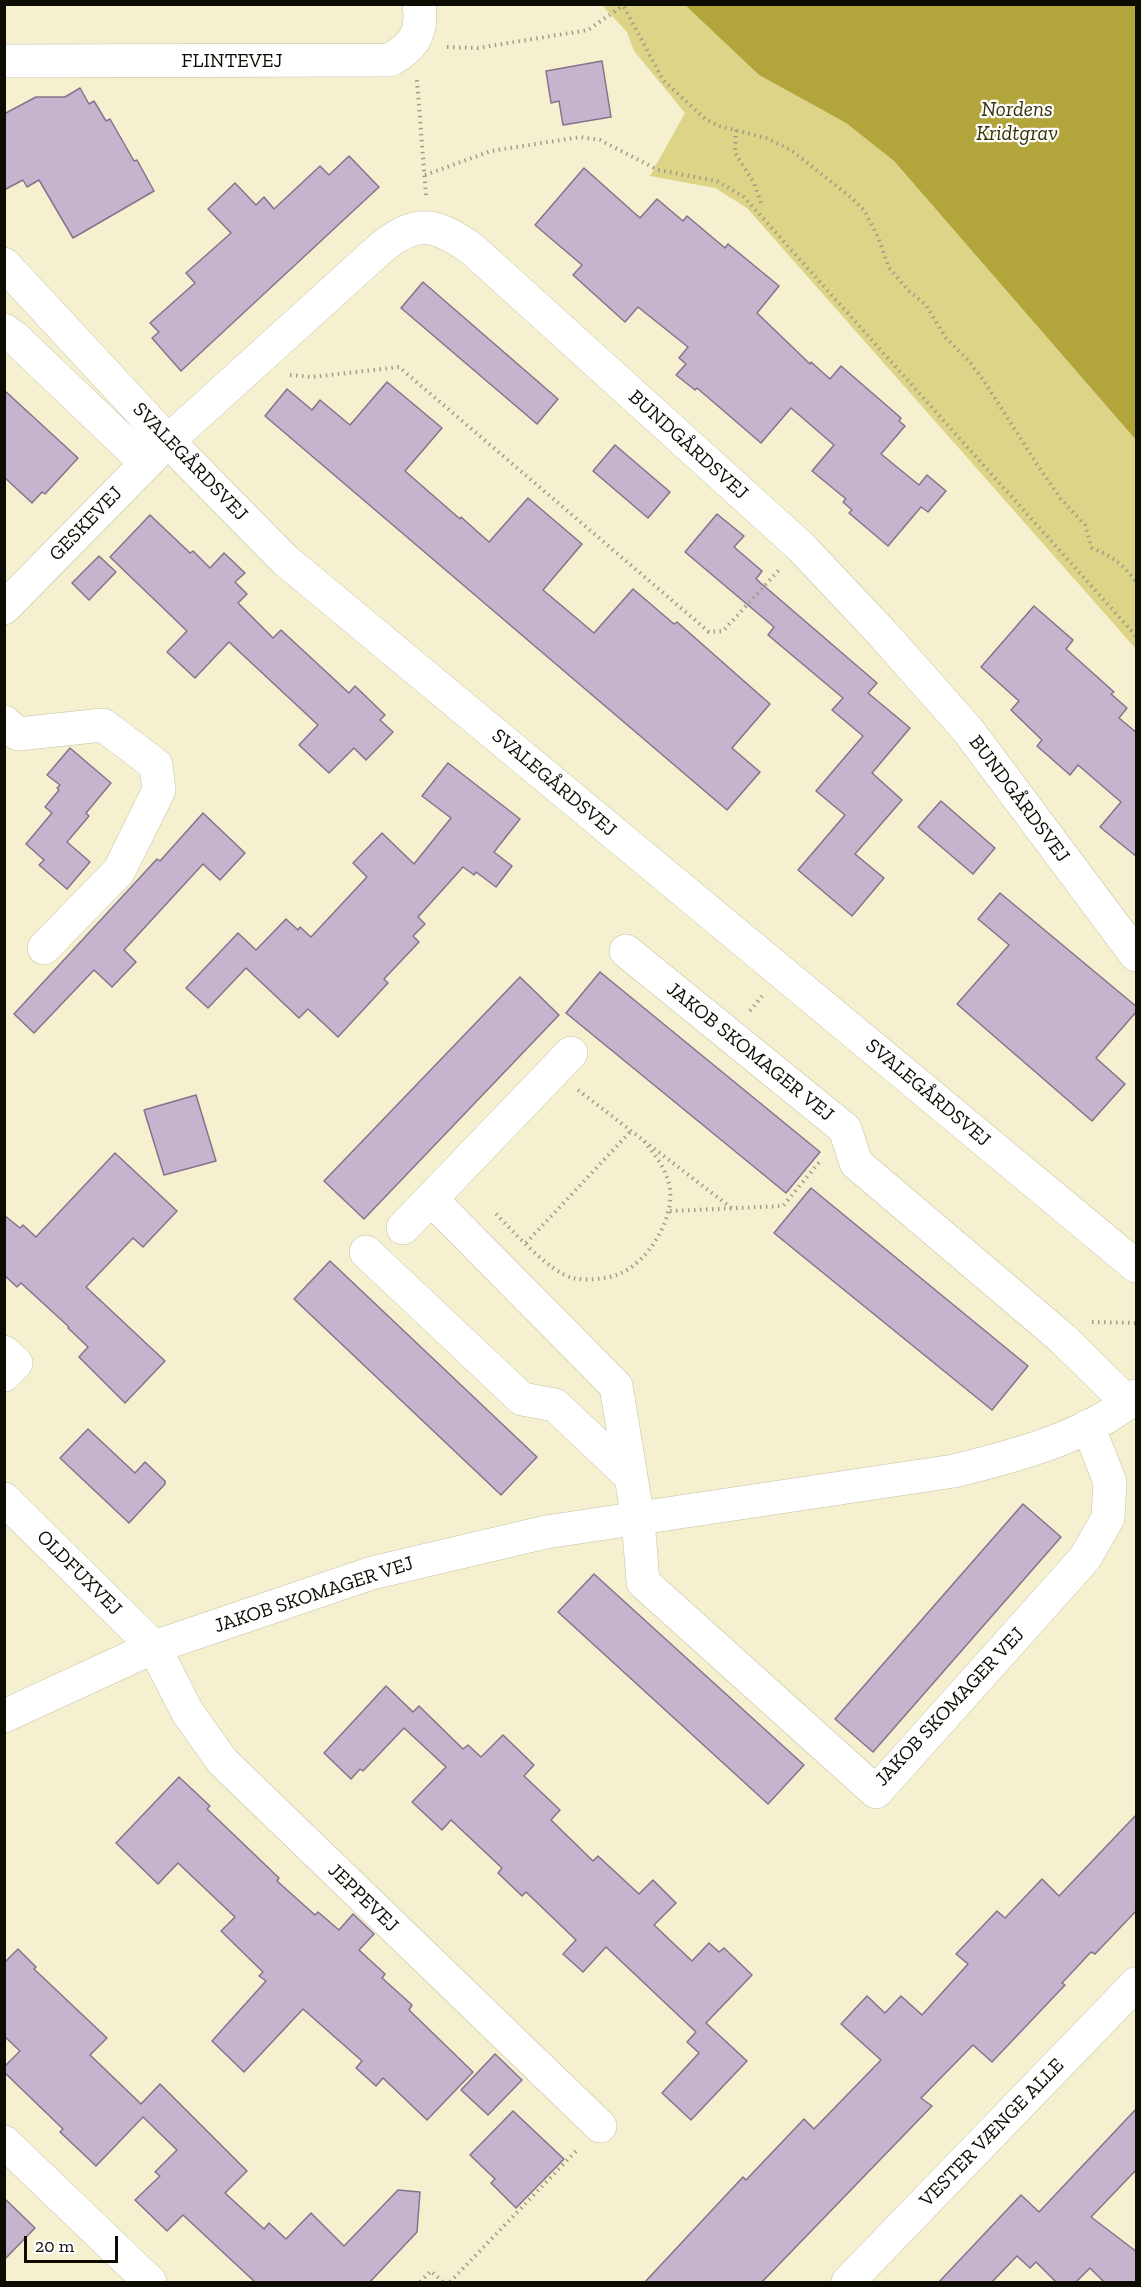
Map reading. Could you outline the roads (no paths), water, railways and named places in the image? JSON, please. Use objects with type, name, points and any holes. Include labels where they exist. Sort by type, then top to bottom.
[{"type":"street","name":"FLINTEVEJ","points":[[4,61],[390,60],[403,52],[420,30],[419,4]]},
{"type":"street","name":"BUNDGÅRDSVEJ","points":[[157,452],[394,238],[408,230],[428,227],[450,233],[472,249],[801,547],[882,633],[967,729],[1137,955]]},
{"type":"street","name":"SVALEGÅRDSVEJ","points":[[4,264],[157,452],[285,561],[1134,1258]]},
{"type":"street","points":[[4,330],[157,452]]},
{"type":"street","name":"GESKEVEJ","points":[[4,608],[157,452]]},
{"type":"street","points":[[4,722],[18,734],[103,725],[156,765],[159,790],[119,871],[45,948]]},
{"type":"street","name":"JAKOB SKOMAGER VEJ","points":[[4,1716],[154,1647],[372,1572],[546,1532],[954,1471],[1014,1456],[1088,1426],[1132,1399],[856,1162],[845,1130],[626,951]]},
{"type":"street","points":[[403,1228],[562,1062]]},
{"type":"street","name":"JAKOB SKOMAGER VEJ","points":[[431,1199],[616,1386],[638,1519],[643,1582],[876,1792],[1086,1558],[1108,1518],[1110,1482],[1088,1426]]},
{"type":"street","points":[[366,1252],[522,1399],[555,1405],[631,1477]]},
{"type":"street","points":[[4,1352],[16,1363],[4,1375]]},
{"type":"street","name":"OLDFUXVEJ","points":[[4,1499],[154,1647]]},
{"type":"street","name":"JEPPEVEJ","points":[[154,1647],[188,1713],[222,1761],[600,2126]]},
{"type":"street","name":"VESTER VÆNGE ALLE","points":[[848,2283],[1137,1984]]},
{"type":"street","points":[[4,2142],[150,2283]]},
{"type":"water","name":"Nordens Kridtgrav","points":[[685,5],[1136,5],[1136,440],[894,161],[846,123],[759,75]]}]
